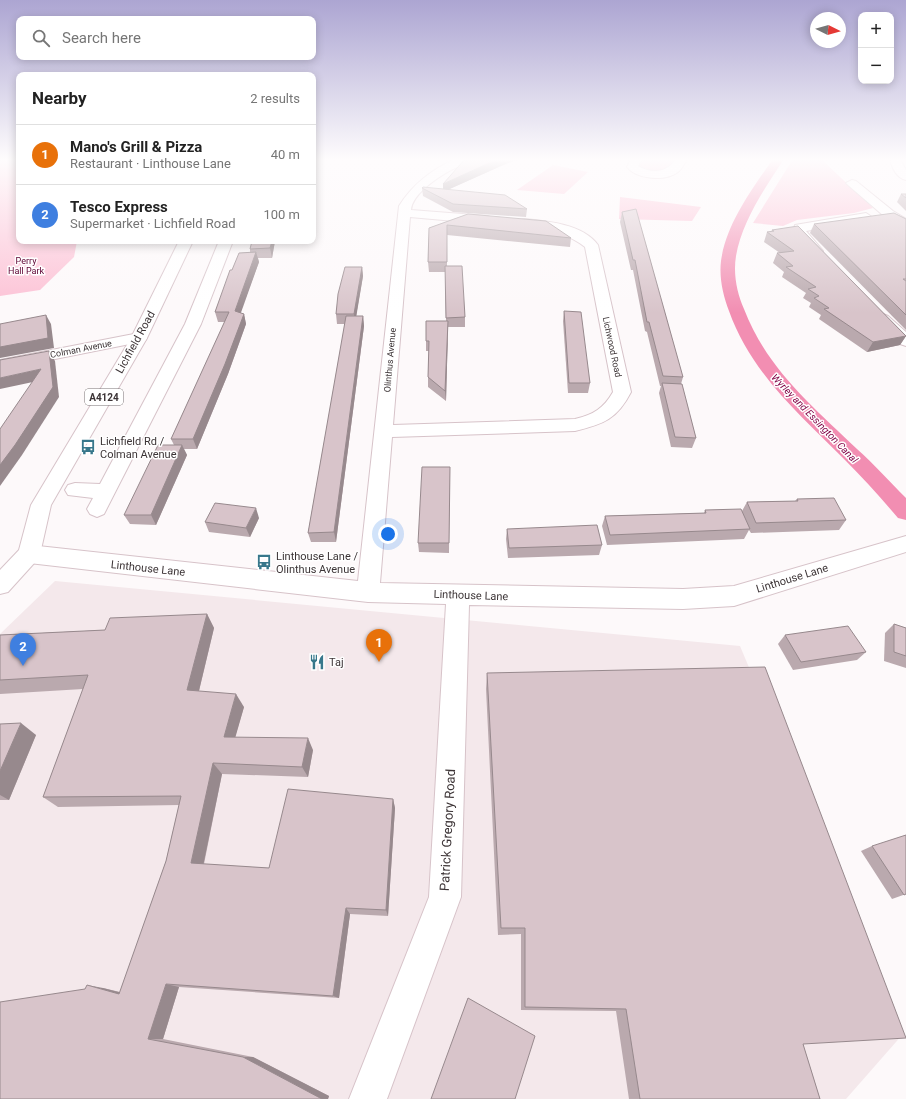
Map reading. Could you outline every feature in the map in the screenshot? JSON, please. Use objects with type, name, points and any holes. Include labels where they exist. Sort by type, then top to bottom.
[{"type":"street","points":[[885,210],[906,224]]},
{"type":"street","name":"Olinthus Avenue","points":[[368,592],[404,213]]},
{"type":"street","name":"Lichwood Road","points":[[384,431],[575,425],[593,422],[605,415],[615,405],[622,392],[591,245],[569,231],[552,225],[404,213]]},
{"type":"street","points":[[824,259],[798,232],[800,228],[889,214]]},
{"type":"street","name":"Lichfield Road","points":[[0,585],[29,554],[41,505],[139,338],[185,244]]},
{"type":"street","points":[[97,509],[193,324],[225,244]]},
{"type":"street","points":[[872,308],[906,341]]},
{"type":"street","name":"Colman Avenue","points":[[0,365],[139,338]]},
{"type":"street","points":[[75,490],[106,490]]},
{"type":"street","name":"Linthouse Lane","points":[[29,554],[368,592],[684,600],[734,596],[906,544]]},
{"type":"street","name":"Patrick Gregory Road","points":[[368,1099],[445,896],[458,595]]},
{"type":"shaded area","points":[[55,581],[740,646],[903,1034],[846,1099],[0,1099],[0,634]]},
{"type":"green space","name":"Perry Hall Park","points":[[0,210],[16,210],[16,244],[76,244],[74,257],[40,290],[0,296]]},
{"type":"green space","points":[[619,210],[699,210],[692,221],[619,219]]},
{"type":"green space","points":[[761,210],[864,210],[854,213],[797,220],[783,226],[753,223]]},
{"type":"building","points":[[636,210],[683,377],[663,376],[649,322],[647,322],[635,260],[633,260],[622,212]]},
{"type":"building","points":[[894,213],[906,219],[906,279],[903,279],[906,281],[906,315],[814,224]]},
{"type":"building","points":[[468,214],[546,221],[571,238],[447,225],[447,262],[428,262],[429,228]]},
{"type":"building","points":[[798,226],[906,336],[873,342],[824,309],[829,308],[814,298],[819,296],[808,289],[816,287],[786,267],[793,266],[777,253],[794,251],[767,232]]},
{"type":"building","points":[[251,244],[271,244],[270,248],[250,249]]},
{"type":"building","points":[[256,252],[235,311],[244,314],[225,364],[193,439],[171,439],[229,312],[215,312],[230,270],[232,270],[239,253]]},
{"type":"building","points":[[445,266],[462,266],[465,317],[446,318]]},
{"type":"building","points":[[345,267],[362,267],[354,314],[336,314],[338,294]]},
{"type":"building","points":[[564,311],[581,312],[590,383],[569,383]]},
{"type":"building","points":[[46,315],[48,338],[0,347],[0,324]]},
{"type":"building","points":[[346,316],[363,316],[334,532],[308,533]]},
{"type":"building","points":[[426,321],[448,321],[445,391],[428,377],[429,341],[426,341]]},
{"type":"building","points":[[49,351],[53,387],[0,465],[0,429],[41,369],[0,378],[0,360]]},
{"type":"building","points":[[662,383],[682,384],[696,438],[675,437]]},
{"type":"building","points":[[158,445],[182,445],[151,515],[124,515]]},
{"type":"building","points":[[422,467],[450,467],[449,543],[418,543]]},
{"type":"building","points":[[834,498],[846,520],[756,523],[747,502],[798,501],[797,499]]},
{"type":"building","points":[[215,503],[256,508],[246,528],[205,522]]},
{"type":"building","points":[[741,509],[750,529],[610,535],[605,516],[706,513],[705,510]]},
{"type":"building","points":[[597,525],[602,545],[509,548],[507,529]]},
{"type":"building","points":[[207,614],[187,690],[236,694],[224,737],[308,738],[302,767],[213,763],[191,863],[269,868],[288,789],[393,799],[386,910],[346,908],[333,996],[166,984],[148,1039],[243,1057],[322,1099],[0,1099],[0,1002],[85,989],[87,985],[119,994],[166,861],[181,796],[43,797],[88,675],[0,680],[0,635],[105,630],[110,618]]},
{"type":"building","points":[[894,624],[906,628],[906,656],[894,652]]},
{"type":"building","points":[[848,626],[866,652],[801,662],[785,635]]},
{"type":"building","points":[[765,667],[906,1038],[803,1044],[820,1099],[640,1099],[626,1009],[525,1007],[525,928],[501,928],[487,673]]},
{"type":"building","points":[[21,723],[0,771],[0,724]]},
{"type":"building","points":[[906,835],[906,894],[904,895],[872,846]]},
{"type":"building","points":[[468,998],[535,1036],[515,1099],[431,1099]]},
{"type":"waterway","name":"Wyrley and Essington Canal","points":[[748,210],[732,244],[728,262],[729,286],[743,328],[755,350],[784,388],[854,457],[906,512]]},
{"type":"place","name":"Lichfield Rd / Colman Avenue","points":[[88,447]]},
{"type":"place","name":"Linthouse Lane / Olinthus Avenue","points":[[264,562]]},
{"type":"place","name":"Taj","points":[[317,662]]},
{"type":"place","name":"Mano's Grill & Pizza","points":[[379,662]]},
{"type":"place","name":"Tesco Express","points":[[23,666]]}]
